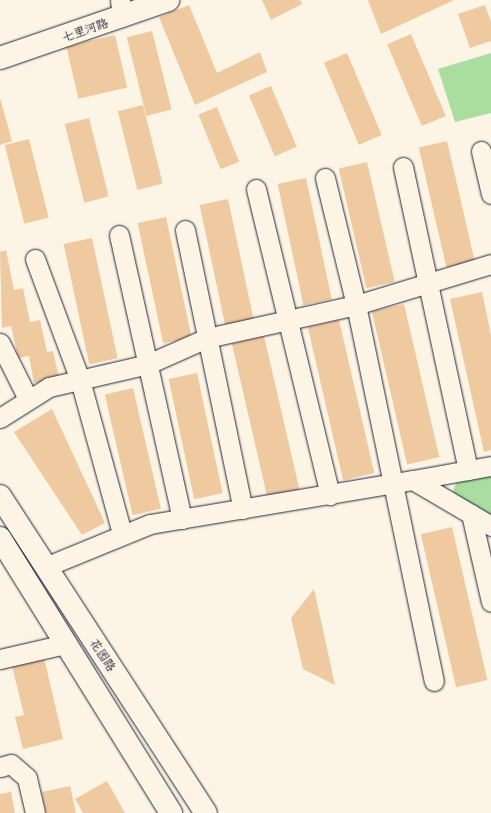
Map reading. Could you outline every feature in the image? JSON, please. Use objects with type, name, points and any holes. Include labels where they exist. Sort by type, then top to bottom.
[{"type":"main road","name":"七里河路","points":[[0,58],[121,9],[168,0]]},
{"type":"main road","name":"花园路","points":[[0,496],[206,813]]},
{"type":"main road","points":[[0,538],[171,813]]},
{"type":"street","points":[[481,151],[491,194]]},
{"type":"street","points":[[403,167],[429,282],[468,470]]},
{"type":"street","points":[[325,178],[356,305],[434,681]]},
{"type":"street","points":[[256,189],[330,495]]},
{"type":"street","points":[[185,230],[243,509]]},
{"type":"street","points":[[119,234],[182,519]]},
{"type":"street","points":[[35,259],[80,380],[122,534]]},
{"type":"street","points":[[0,418],[49,387],[148,364],[207,338],[288,322],[356,305],[491,264]]},
{"type":"street","points":[[0,343],[28,399]]},
{"type":"street","points":[[45,567],[122,534],[182,519],[330,495],[491,466]]},
{"type":"street","points":[[413,480],[491,526]]},
{"type":"street","points":[[471,514],[491,602]]},
{"type":"street","points":[[0,659],[66,644]]},
{"type":"street","points":[[0,767],[11,764],[27,778],[36,813]]},
{"type":"green space","points":[[491,53],[491,113],[455,122],[438,69]]},
{"type":"green space","points":[[491,474],[491,516],[451,497],[456,483]]},
{"type":"building","points":[[262,0],[300,0],[302,4],[271,20]]},
{"type":"building","points":[[368,0],[454,0],[381,34]]},
{"type":"building","points":[[189,5],[217,73],[260,52],[267,72],[195,105],[159,17]]},
{"type":"building","points":[[485,5],[491,22],[491,41],[470,48],[458,14]]},
{"type":"building","points":[[152,31],[172,110],[146,116],[127,37]]},
{"type":"building","points":[[411,34],[446,116],[422,126],[387,44]]},
{"type":"building","points":[[115,35],[127,88],[78,99],[66,46]]},
{"type":"building","points":[[347,53],[382,135],[359,145],[324,63]]},
{"type":"building","points":[[271,86],[297,147],[275,156],[249,95]]},
{"type":"building","points":[[0,98],[12,141],[0,145]]},
{"type":"building","points":[[143,105],[163,184],[137,190],[118,111]]},
{"type":"building","points":[[217,107],[239,162],[221,169],[198,114]]},
{"type":"building","points":[[89,118],[109,197],[84,203],[65,124]]},
{"type":"building","points":[[29,139],[49,218],[24,224],[5,145]]},
{"type":"building","points":[[447,141],[475,261],[446,267],[419,148]]},
{"type":"building","points":[[367,162],[395,282],[366,288],[339,169]]},
{"type":"building","points":[[306,178],[332,299],[303,305],[278,184]]},
{"type":"building","points":[[228,199],[254,319],[225,325],[200,205]]},
{"type":"building","points":[[166,217],[192,337],[163,343],[138,223]]},
{"type":"building","points":[[92,238],[118,358],[89,364],[64,244]]},
{"type":"building","points":[[6,250],[14,290],[23,288],[30,322],[40,320],[47,352],[53,351],[59,378],[34,383],[29,356],[18,358],[11,326],[2,328],[0,252]]},
{"type":"building","points":[[482,292],[491,335],[491,450],[484,452],[450,299]]},
{"type":"building","points":[[404,304],[439,457],[407,464],[372,311]]},
{"type":"building","points":[[339,320],[374,473],[343,480],[308,327]]},
{"type":"building","points":[[264,336],[299,489],[267,496],[232,343]]},
{"type":"building","points":[[197,373],[223,493],[194,499],[169,379]]},
{"type":"building","points":[[133,388],[161,509],[133,515],[105,395]]},
{"type":"building","points":[[52,409],[105,523],[82,535],[14,432]]},
{"type":"building","points":[[452,527],[487,680],[456,687],[421,534]]},
{"type":"building","points":[[314,589],[335,685],[303,669],[291,618]]},
{"type":"building","points":[[44,658],[63,739],[23,749],[15,717],[24,715],[12,666]]},
{"type":"building","points":[[107,781],[125,813],[83,813],[75,799]]},
{"type":"building","points":[[70,786],[76,813],[46,813],[42,792]]},
{"type":"building","points":[[11,792],[15,813],[0,813],[0,794]]}]
